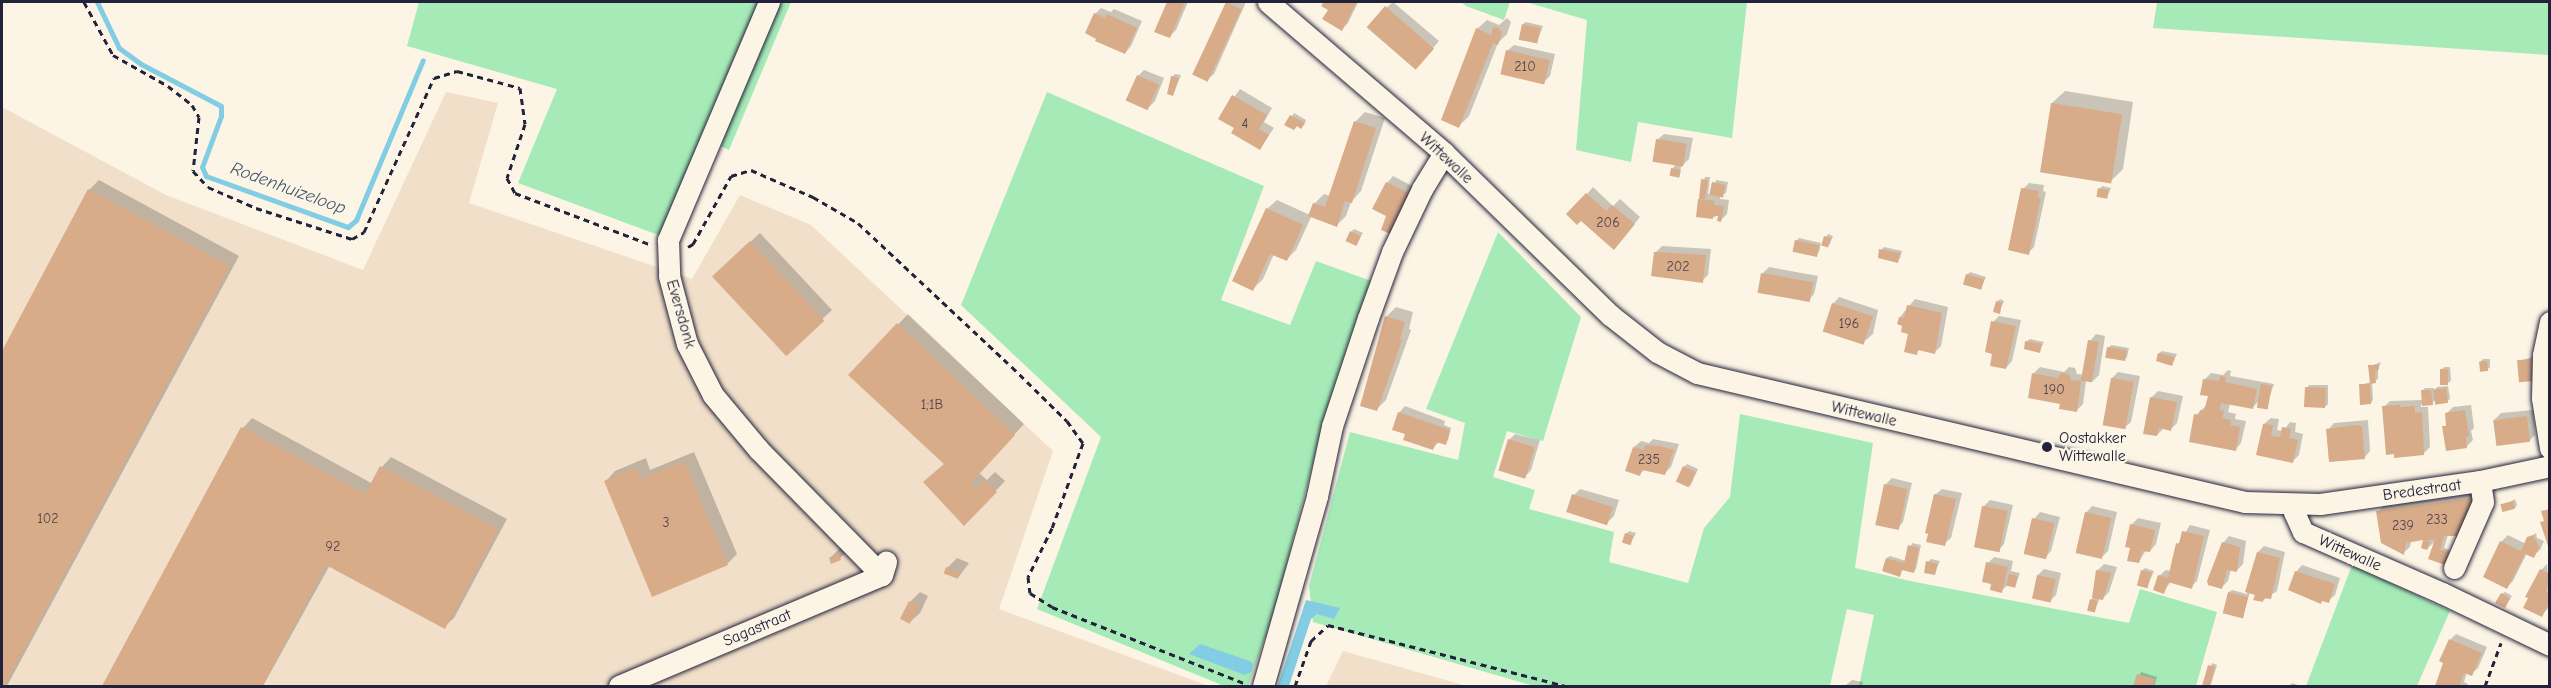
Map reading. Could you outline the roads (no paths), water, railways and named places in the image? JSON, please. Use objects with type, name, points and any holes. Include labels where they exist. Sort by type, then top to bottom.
[{"type":"street","name":"Eversdonk","points":[[769,2],[668,240],[669,276],[687,344],[713,395],[759,450],[884,569]]},
{"type":"street","name":"Wittewalle","points":[[1268,2],[1444,153],[1610,315],[1657,352],[1697,373],[2187,491],[2245,502],[2293,504],[2303,532],[2550,645]]},
{"type":"street","points":[[1263,687],[1317,496],[1332,426],[1368,318],[1392,252],[1422,189],[1444,153]]},
{"type":"street","points":[[2550,322],[2543,355],[2542,390],[2550,448]]},
{"type":"street","name":"Bredestraat","points":[[2293,504],[2320,504],[2480,481],[2550,466]]},
{"type":"street","points":[[2454,568],[2483,502],[2480,481]]},
{"type":"street","name":"Sagastraat","points":[[619,687],[884,569]]},
{"type":"water","points":[[1306,600],[1340,608],[1334,619],[1317,614],[1311,619],[1289,686],[1278,685]]},
{"type":"water","points":[[1200,644],[1250,661],[1253,664],[1251,672],[1245,675],[1189,654]]},
{"type":"waterway","name":"Rodenhuizeloop","points":[[97,2],[119,48],[141,64],[221,106],[221,116],[202,167],[206,176],[348,227],[356,220],[423,60]]},
{"type":"place","name":"Oostakker Wittewalle","points":[[2047,447]]}]
